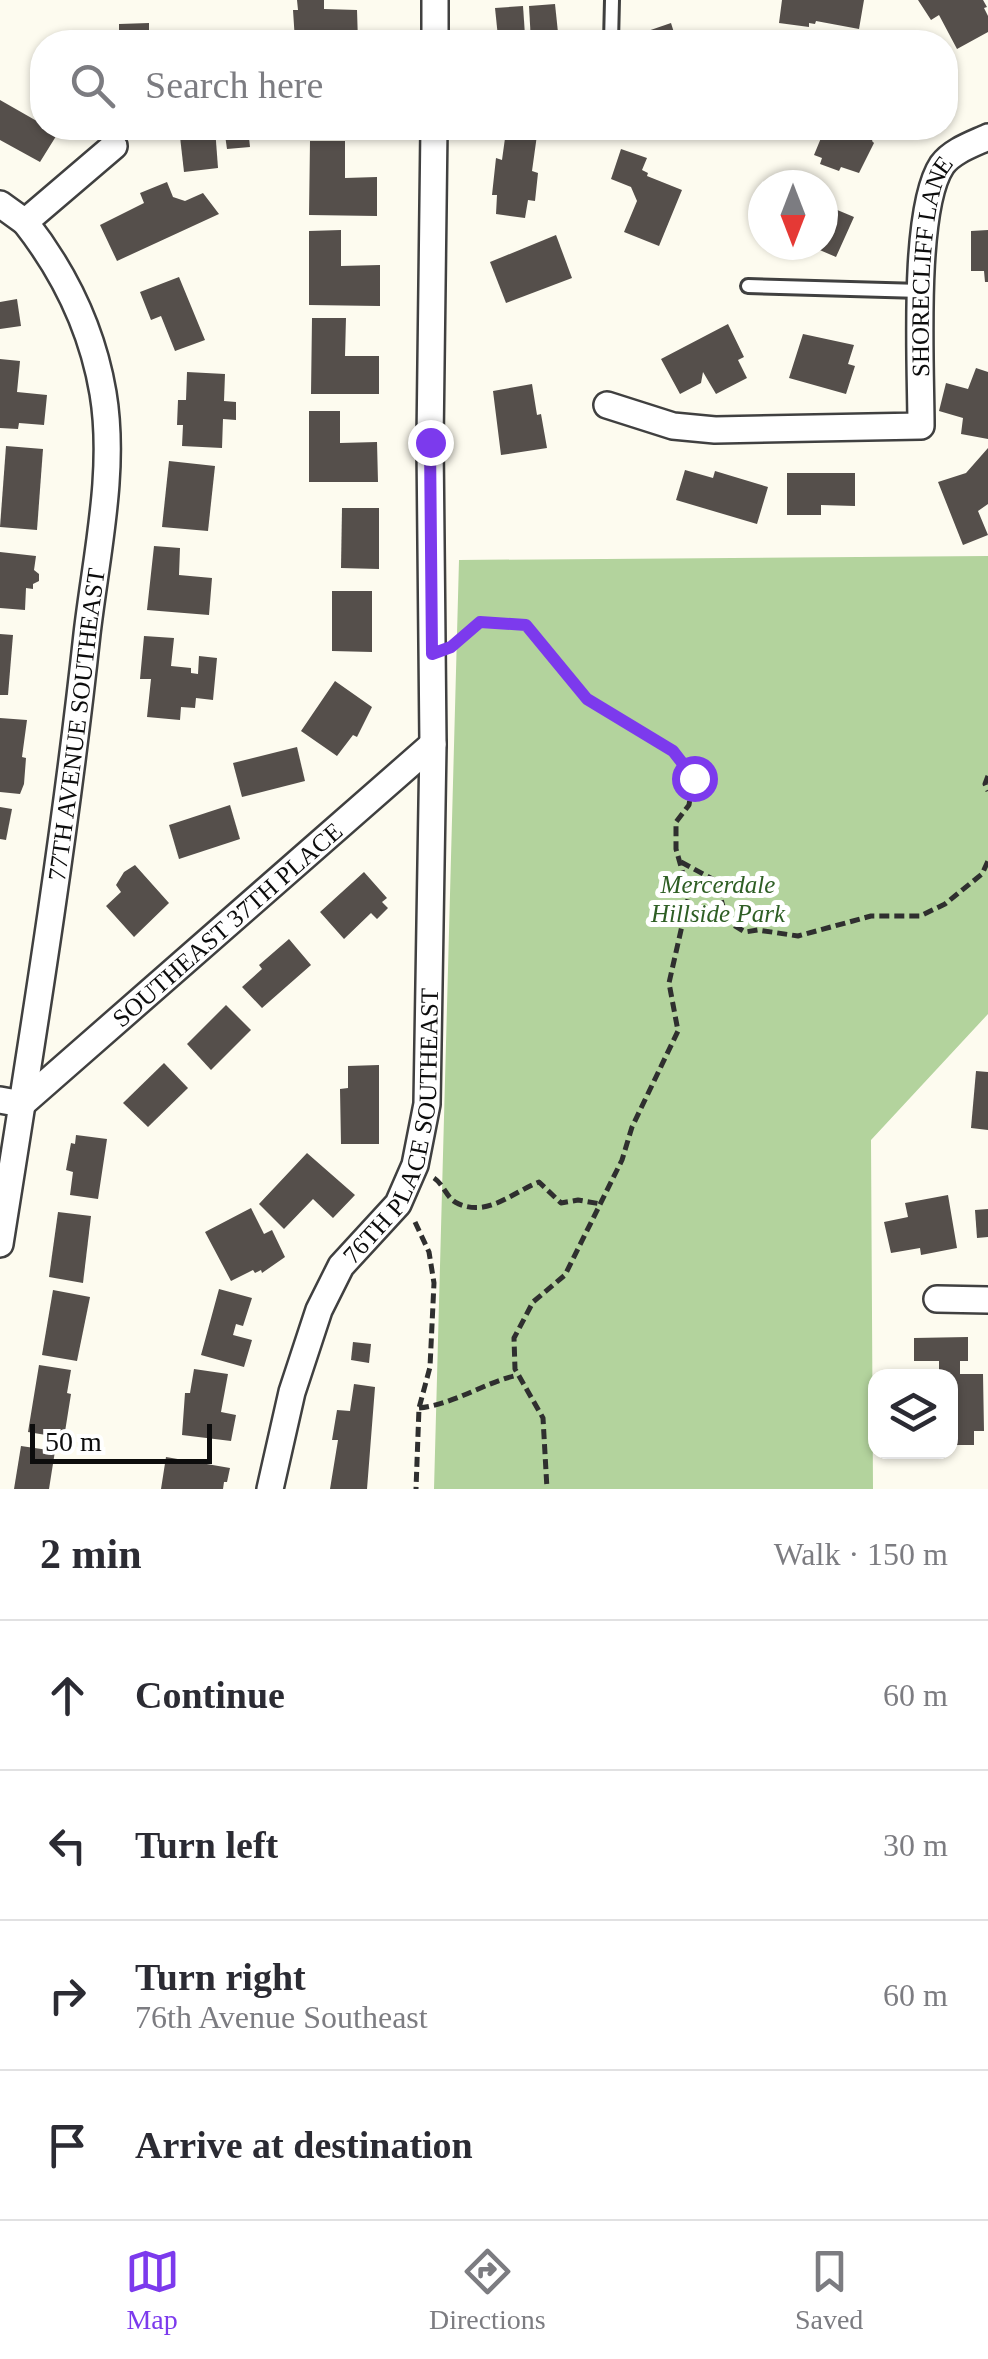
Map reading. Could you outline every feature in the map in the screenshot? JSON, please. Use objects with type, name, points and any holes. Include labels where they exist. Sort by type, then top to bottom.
[{"type":"street","points":[[435,0],[435,30]]},
{"type":"street","name":"SHORECLIFF LANE","points":[[607,405],[674,426],[714,430],[921,426],[921,290],[928,202],[942,166],[958,152],[988,137]]},
{"type":"street","name":"76TH PLACE SOUTHEAST","points":[[270,1489],[292,1392],[319,1310],[341,1266],[398,1204],[415,1165],[427,1104],[433,744],[430,442],[434,140]]},
{"type":"street","points":[[26,222],[114,146]]},
{"type":"street","name":"77TH AVENUE SOUTHEAST","points":[[0,204],[26,222],[54,260],[76,300],[103,394],[108,454],[74,757],[11,1102],[0,1244]]},
{"type":"street","name":"SOUTHEAST 37TH PLACE","points":[[11,1102],[433,744]]},
{"type":"street","points":[[937,1299],[988,1300]]},
{"type":"lane","points":[[611,30],[612,0]]},
{"type":"lane","points":[[748,286],[921,290]]},
{"type":"path","points":[[432,654],[451,647],[480,622],[526,625],[587,699],[673,751],[694,778],[689,805],[676,822],[679,860],[689,895],[669,983],[678,1031],[632,1126],[622,1160],[564,1275],[533,1302],[514,1338],[518,1375],[542,1418],[547,1489]]},
{"type":"path","points":[[988,776],[988,791]]},
{"type":"path","points":[[679,860],[716,881],[727,922],[745,932],[798,936],[871,916],[920,916],[945,904],[982,874],[988,861]]},
{"type":"path","points":[[428,1174],[440,1181],[451,1200],[469,1207],[497,1206],[516,1191],[539,1182],[561,1203],[578,1200],[601,1204]]},
{"type":"path","points":[[398,1204],[416,1223],[423,1238],[434,1283],[430,1368],[419,1408],[416,1489]]},
{"type":"path","points":[[419,1408],[452,1401],[489,1383],[518,1375]]},
{"type":"green space","name":"Mercerdale Hillside Park","points":[[988,556],[988,1014],[871,1140],[872,1369],[868,1369],[868,1459],[873,1459],[873,1489],[434,1489],[459,560]]},
{"type":"building","points":[[297,0],[324,0],[324,9],[357,10],[358,30],[294,30],[293,10],[298,10]]},
{"type":"building","points":[[782,0],[864,0],[859,29],[816,21],[809,23],[809,27],[779,23]]},
{"type":"building","points":[[918,0],[983,0],[988,32],[958,48],[958,30],[947,30],[939,15],[931,20]]},
{"type":"building","points":[[555,4],[558,30],[530,30],[529,6]]},
{"type":"building","points":[[523,6],[525,30],[497,30],[495,8]]},
{"type":"building","points":[[149,23],[149,30],[119,30],[119,24]]},
{"type":"building","points":[[671,23],[673,30],[651,30]]},
{"type":"building","points":[[0,100],[30,117],[30,140],[54,140],[40,162],[0,140]]},
{"type":"building","points":[[180,140],[216,140],[218,168],[184,172]]},
{"type":"building","points":[[226,140],[249,140],[250,147],[227,149]]},
{"type":"building","points":[[505,140],[536,140],[532,171],[538,173],[535,201],[528,200],[525,218],[496,214],[497,195],[492,195],[496,158],[502,160]]},
{"type":"building","points":[[820,140],[874,143],[859,173],[820,164],[822,158],[814,155]]},
{"type":"building","points":[[310,141],[345,141],[345,178],[377,177],[377,216],[309,215]]},
{"type":"building","points":[[621,149],[647,158],[642,170],[647,176],[682,190],[659,246],[624,232],[637,201],[631,187],[611,179]]},
{"type":"building","points":[[167,182],[173,197],[185,201],[203,193],[219,214],[117,261],[100,225],[144,203],[140,193]]},
{"type":"building","points":[[838,210],[854,217],[838,253]]},
{"type":"building","points":[[341,230],[341,266],[380,265],[380,306],[309,305],[309,231]]},
{"type":"building","points":[[988,230],[985,282],[984,271],[971,271],[971,231]]},
{"type":"building","points":[[556,235],[572,278],[506,303],[490,262]]},
{"type":"building","points":[[179,277],[205,340],[175,351],[161,316],[151,320],[140,292]]},
{"type":"building","points":[[17,299],[21,326],[0,329],[0,302]]},
{"type":"building","points":[[312,318],[346,318],[345,356],[379,356],[379,394],[311,394]]},
{"type":"building","points":[[728,324],[744,357],[738,360],[747,378],[716,394],[703,372],[701,383],[680,394],[661,359]]},
{"type":"building","points":[[803,334],[854,345],[848,364],[855,366],[846,394],[789,378]]},
{"type":"building","points":[[0,359],[20,361],[17,392],[47,395],[44,425],[19,423],[18,429],[0,428]]},
{"type":"building","points":[[976,368],[988,372],[988,439],[961,434],[963,418],[939,411],[946,383],[968,389]]},
{"type":"building","points":[[187,372],[225,374],[224,401],[236,402],[236,420],[223,419],[222,448],[182,446],[183,425],[177,425],[178,400],[186,400]]},
{"type":"building","points":[[532,384],[547,448],[501,455],[493,391]]},
{"type":"building","points":[[309,411],[340,411],[340,443],[377,442],[378,482],[309,482]]},
{"type":"building","points":[[6,446],[43,449],[37,530],[0,527]]},
{"type":"building","points":[[988,448],[988,504],[978,511],[988,535],[963,545],[938,482],[966,473]]},
{"type":"building","points":[[169,461],[215,466],[208,531],[162,527]]},
{"type":"building","points":[[685,470],[713,478],[715,471],[768,487],[757,524],[676,500]]},
{"type":"building","points":[[787,473],[855,473],[855,506],[821,505],[821,515],[787,515]]},
{"type":"building","points":[[342,508],[379,508],[379,569],[341,568]]},
{"type":"building","points":[[154,546],[180,548],[179,575],[212,578],[209,615],[147,610]]},
{"type":"building","points":[[0,552],[36,556],[34,570],[39,581],[33,589],[26,588],[25,610],[0,608]]},
{"type":"building","points":[[332,591],[372,591],[372,652],[332,651]]},
{"type":"building","points":[[0,634],[13,635],[8,695],[0,695]]},
{"type":"building","points":[[144,636],[174,638],[171,666],[191,668],[191,673],[198,674],[199,656],[217,658],[213,700],[196,698],[195,708],[181,707],[180,720],[147,717],[151,679],[140,679]]},
{"type":"building","points":[[335,681],[372,707],[357,737],[353,735],[337,756],[301,731]]},
{"type":"building","points":[[0,718],[27,720],[22,757],[26,758],[24,784],[20,794],[0,792]]},
{"type":"building","points":[[297,747],[305,781],[242,797],[233,763]]},
{"type":"building","points":[[230,805],[240,839],[179,859],[169,825]]},
{"type":"building","points":[[0,807],[12,809],[6,840],[0,839]]},
{"type":"building","points":[[135,865],[169,903],[134,937],[106,906],[121,892],[116,885],[124,872]]},
{"type":"building","points":[[364,872],[387,898],[382,902],[388,908],[377,919],[371,913],[344,939],[320,912]]},
{"type":"building","points":[[289,939],[311,965],[262,1008],[242,987],[262,969],[259,965]]},
{"type":"building","points":[[226,1005],[251,1030],[211,1070],[187,1044]]},
{"type":"building","points":[[164,1063],[188,1088],[148,1127],[123,1103]]},
{"type":"building","points":[[379,1065],[379,1144],[341,1144],[340,1089],[348,1088],[348,1066]]},
{"type":"building","points":[[976,1071],[988,1072],[988,1130],[971,1128]]},
{"type":"building","points":[[76,1135],[107,1139],[98,1199],[70,1195],[73,1172],[66,1170]]},
{"type":"building","points":[[307,1153],[355,1195],[333,1218],[313,1199],[284,1229],[259,1204]]},
{"type":"building","points":[[948,1195],[957,1248],[921,1255],[920,1248],[891,1253],[884,1222],[908,1217],[905,1203]]},
{"type":"building","points":[[251,1208],[264,1234],[272,1230],[285,1257],[262,1273],[253,1270],[231,1281],[205,1232]]},
{"type":"building","points":[[988,1209],[988,1237],[977,1238],[975,1210]]},
{"type":"building","points":[[58,1212],[91,1216],[83,1283],[49,1277]]},
{"type":"building","points":[[219,1289],[252,1298],[243,1326],[236,1324],[233,1335],[252,1340],[244,1367],[201,1355]]},
{"type":"building","points":[[53,1290],[90,1297],[77,1361],[42,1355]]},
{"type":"building","points":[[968,1337],[968,1361],[960,1361],[960,1374],[983,1374],[984,1431],[974,1431],[974,1445],[958,1445],[958,1369],[939,1369],[939,1361],[914,1361],[914,1338]]},
{"type":"building","points":[[353,1342],[371,1344],[369,1363],[351,1360]]},
{"type":"building","points":[[39,1365],[71,1370],[64,1438],[28,1432]]},
{"type":"building","points":[[194,1369],[228,1374],[221,1412],[236,1415],[231,1441],[182,1435],[185,1393],[190,1393]]},
{"type":"building","points":[[354,1384],[375,1387],[367,1489],[330,1489],[338,1440],[332,1440],[337,1410],[350,1411]]},
{"type":"building","points":[[21,1446],[55,1451],[49,1489],[14,1489]]},
{"type":"building","points":[[166,1457],[230,1468],[227,1482],[223,1489],[161,1489]]},
{"type":"route","points":[[430,442],[432,654],[451,647],[480,622],[526,625],[587,699],[673,751],[694,778]]}]
